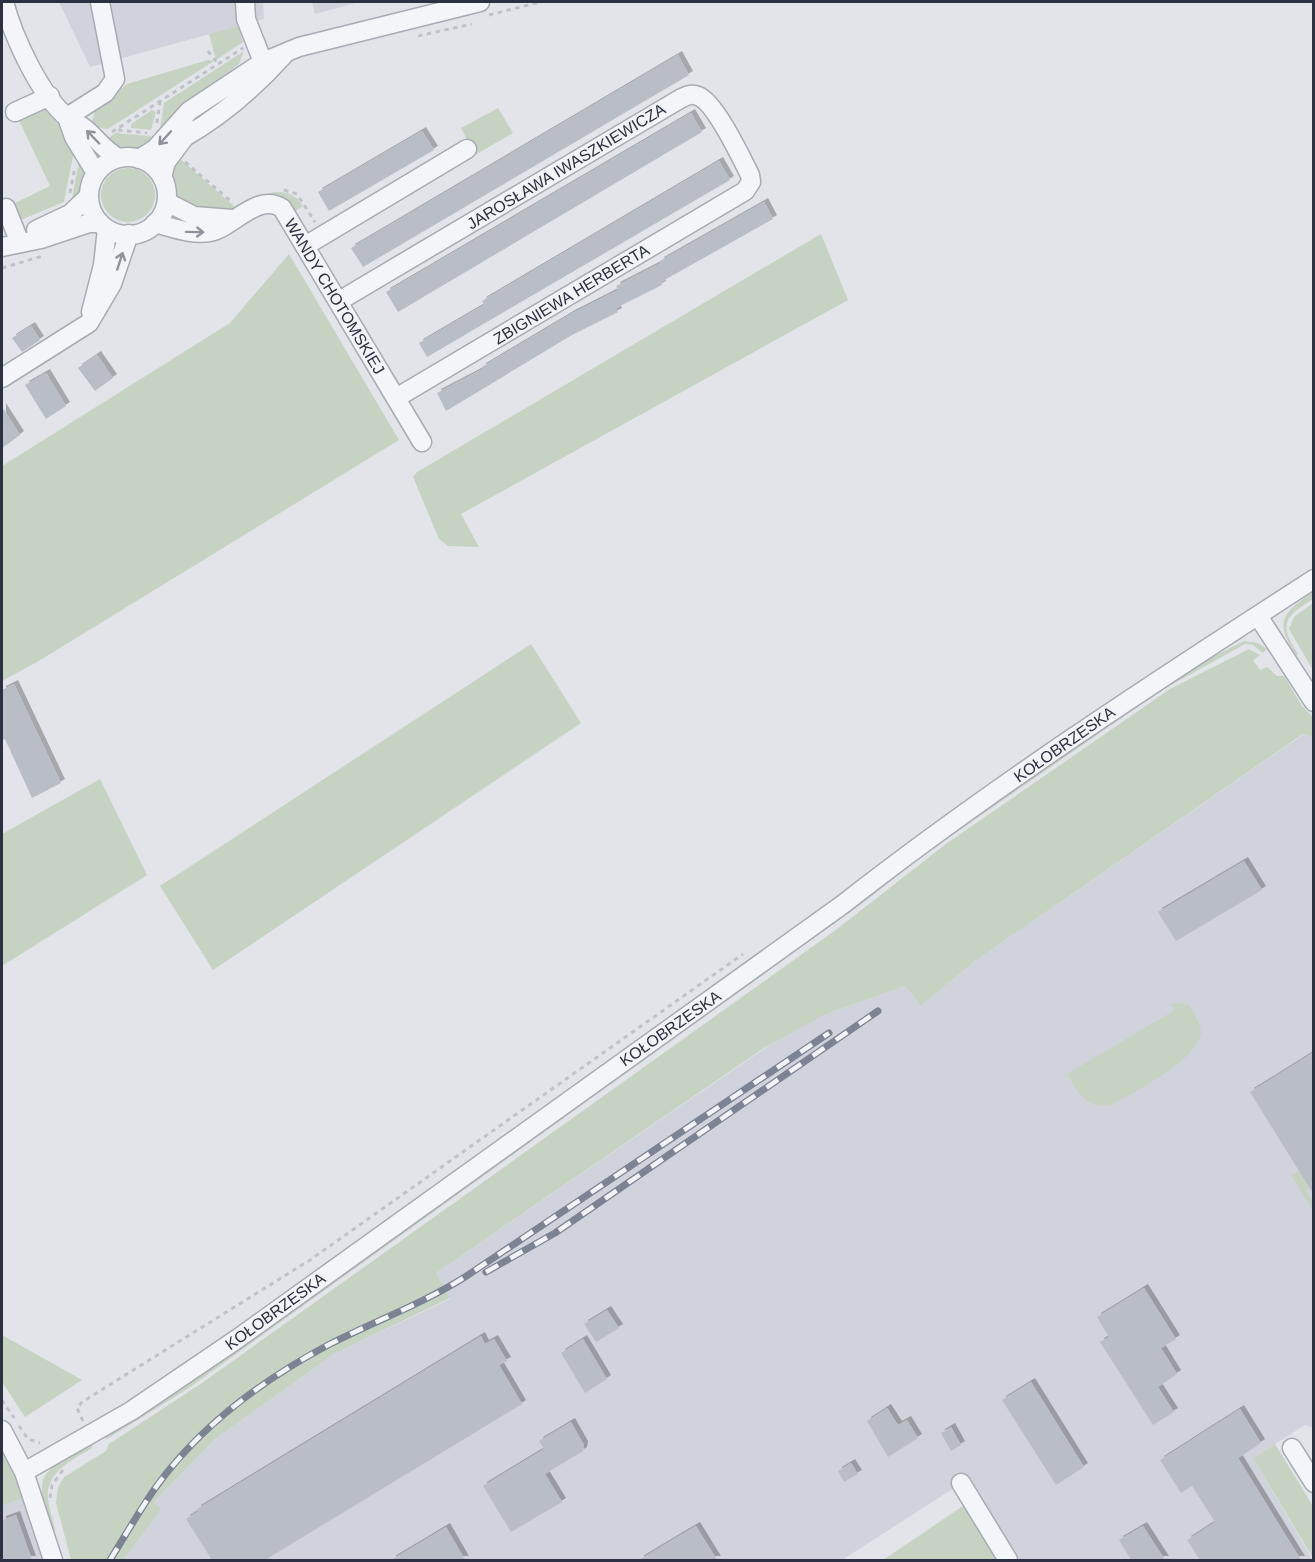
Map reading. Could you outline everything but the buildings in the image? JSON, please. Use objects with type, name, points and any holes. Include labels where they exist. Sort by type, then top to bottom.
[{"type":"street","points":[[4,2],[33,69],[50,96],[67,117],[84,128],[105,150],[119,158]]},
{"type":"street","points":[[67,117],[105,93],[115,79],[100,2]]},
{"type":"street","points":[[245,2],[246,19],[263,62]]},
{"type":"street","points":[[139,159],[155,149],[189,111],[263,62],[288,51],[482,9]]},
{"type":"street","points":[[183,138],[212,122],[256,86],[288,51]]},
{"type":"street","points":[[162,177],[166,162],[221,89]]},
{"type":"street","name":"JAROSŁAWA IWASZKIEWICZA","points":[[339,301],[692,94],[708,102],[744,162],[751,183],[745,191]]},
{"type":"street","points":[[15,112],[50,96]]},
{"type":"street","points":[[67,117],[74,137],[96,173]]},
{"type":"street","points":[[306,246],[467,149]]},
{"type":"street","points":[[2,248],[41,239],[89,223],[104,226],[129,234],[142,232],[155,223],[167,202],[167,191],[162,177],[148,162],[119,158],[108,162],[96,173],[91,182],[89,196],[92,212],[104,226],[103,265],[95,287],[88,323]]},
{"type":"street","name":"ZBIGNIEWA HERBERTA","points":[[396,398],[745,191]]},
{"type":"street","points":[[20,243],[37,229],[70,214],[89,196]]},
{"type":"street","points":[[167,202],[194,216],[233,219]]},
{"type":"street","name":"WANDY CHOTOMSKIEJ","points":[[233,219],[267,204],[282,208],[422,442]]},
{"type":"street","points":[[6,208],[20,243]]},
{"type":"street","points":[[155,223],[197,233],[221,229],[233,219]]},
{"type":"street","points":[[2,378],[88,323],[112,284],[129,234]]},
{"type":"street","name":"KOŁOBRZESKA","points":[[24,1472],[131,1411],[237,1339],[832,912],[934,834],[1170,671],[1314,579]]},
{"type":"street","points":[[1258,616],[1314,702]]},
{"type":"street","points":[[2,1430],[24,1472],[52,1560]]},
{"type":"street","points":[[1292,1448],[1314,1483]]},
{"type":"street","points":[[961,1483],[1008,1560]]},
{"type":"path","points":[[482,9],[540,2]]},
{"type":"path","points":[[417,36],[472,24]]},
{"type":"path","points":[[208,51],[218,64]]},
{"type":"path","points":[[116,130],[155,134],[160,101]]},
{"type":"path","points":[[86,1425],[77,1408],[82,1402],[310,1260],[752,948]]},
{"type":"path","points":[[2,1400],[23,1435],[32,1441],[41,1443],[47,1441]]},
{"type":"path","points":[[74,1425],[83,1420]]},
{"type":"path","points":[[50,1504],[52,1485],[65,1468]]},
{"type":"shaded area","points":[[59,2],[263,2],[264,19],[90,67]]},
{"type":"shaded area","points":[[312,2],[359,2],[315,14]]},
{"type":"shaded area","points":[[1304,734],[1313,737],[1313,1428],[1305,1425],[1253,1458],[1313,1560],[1020,1560],[968,1479],[842,1560],[123,1560],[160,1509],[154,1502],[215,1439],[334,1354],[450,1299],[436,1273],[780,1038],[826,1014],[905,986],[921,1006],[975,961]]},
{"type":"shaded area","points":[[25,1497],[46,1560],[2,1560],[2,1506]]},
{"type":"green space","points":[[238,26],[243,42],[216,60],[209,34]]},
{"type":"green space","points":[[244,51],[239,64],[203,91],[163,133],[160,130],[164,103]]},
{"type":"green space","points":[[208,60],[214,61],[108,129],[100,128],[95,131],[92,122],[95,110],[127,84]]},
{"type":"green space","points":[[44,107],[75,146],[64,202],[18,221],[13,207],[15,203],[50,186],[18,118]]},
{"type":"green space","points":[[498,108],[513,133],[475,155],[461,128]]},
{"type":"green space","points":[[152,110],[156,112],[151,130],[131,128],[131,124]]},
{"type":"green space","points":[[116,133],[150,136],[157,140],[136,149],[125,150],[104,141]]},
{"type":"green space","points":[[178,157],[235,207],[262,195],[280,192],[296,198],[303,206],[294,212],[241,208],[209,214],[176,197],[171,169]]},
{"type":"green space","points":[[79,161],[87,171],[86,181],[81,193],[71,204]]},
{"type":"green space","points":[[128,168],[138,170],[147,176],[153,185],[155,195],[153,205],[147,214],[138,220],[128,222],[118,220],[109,214],[103,205],[101,195],[103,185],[109,176],[118,170]]},
{"type":"green space","points":[[821,234],[848,300],[461,514],[479,547],[448,546],[439,539],[413,477],[417,472]]},
{"type":"green space","points":[[289,254],[399,440],[37,662],[2,681],[2,466],[230,323]]},
{"type":"green space","points":[[1313,592],[1313,599],[1296,611],[1288,622],[1288,635],[1297,656],[1285,635],[1284,619],[1294,606]]},
{"type":"green space","points":[[1313,603],[1313,670],[1289,629],[1294,617]]},
{"type":"green space","points":[[1244,641],[1257,643],[1267,649],[1263,653],[1253,645],[1245,644],[1162,690],[925,854],[864,902],[189,1388],[107,1439],[105,1437],[167,1398],[773,963],[902,867],[1175,676]]},
{"type":"green space","points":[[531,644],[581,723],[213,970],[160,886]]},
{"type":"green space","points":[[1249,649],[1260,655],[1253,660],[1260,670],[1267,667],[1277,676],[1284,676],[1302,706],[1313,717],[1313,737],[1303,734],[975,961],[921,1006],[905,986],[826,1014],[764,1048],[436,1273],[450,1298],[334,1354],[215,1439],[154,1502],[161,1509],[123,1560],[71,1560],[56,1503],[58,1488],[64,1477],[106,1451],[109,1444],[202,1383],[837,929],[946,844],[1170,689]]},
{"type":"green space","points":[[100,779],[147,875],[2,966],[2,834]]},
{"type":"green space","points":[[1171,1004],[1189,1005],[1201,1031],[1198,1042],[1190,1053],[1164,1074],[1110,1106],[1095,1105],[1083,1098],[1067,1074],[1175,1010]]},
{"type":"green space","points":[[1299,1171],[1309,1188],[1306,1190],[1313,1202],[1313,1210],[1291,1175]]},
{"type":"green space","points":[[2,1335],[82,1380],[25,1417],[2,1382]]},
{"type":"green space","points":[[93,1444],[92,1448],[62,1467],[51,1481],[48,1498],[55,1530],[53,1534],[43,1498],[44,1477],[60,1462]]},
{"type":"green space","points":[[1275,1444],[1313,1506],[1313,1558],[1253,1458]]},
{"type":"green space","points":[[2,1446],[16,1472],[25,1497],[2,1506]]},
{"type":"green space","points":[[963,1506],[997,1560],[883,1560]]},
{"type":"railway","points":[[486,1272],[555,1233],[878,1011]]},
{"type":"railway","points":[[110,1560],[150,1496],[173,1465],[213,1424],[258,1389],[330,1344],[449,1287],[829,1033]]}]
